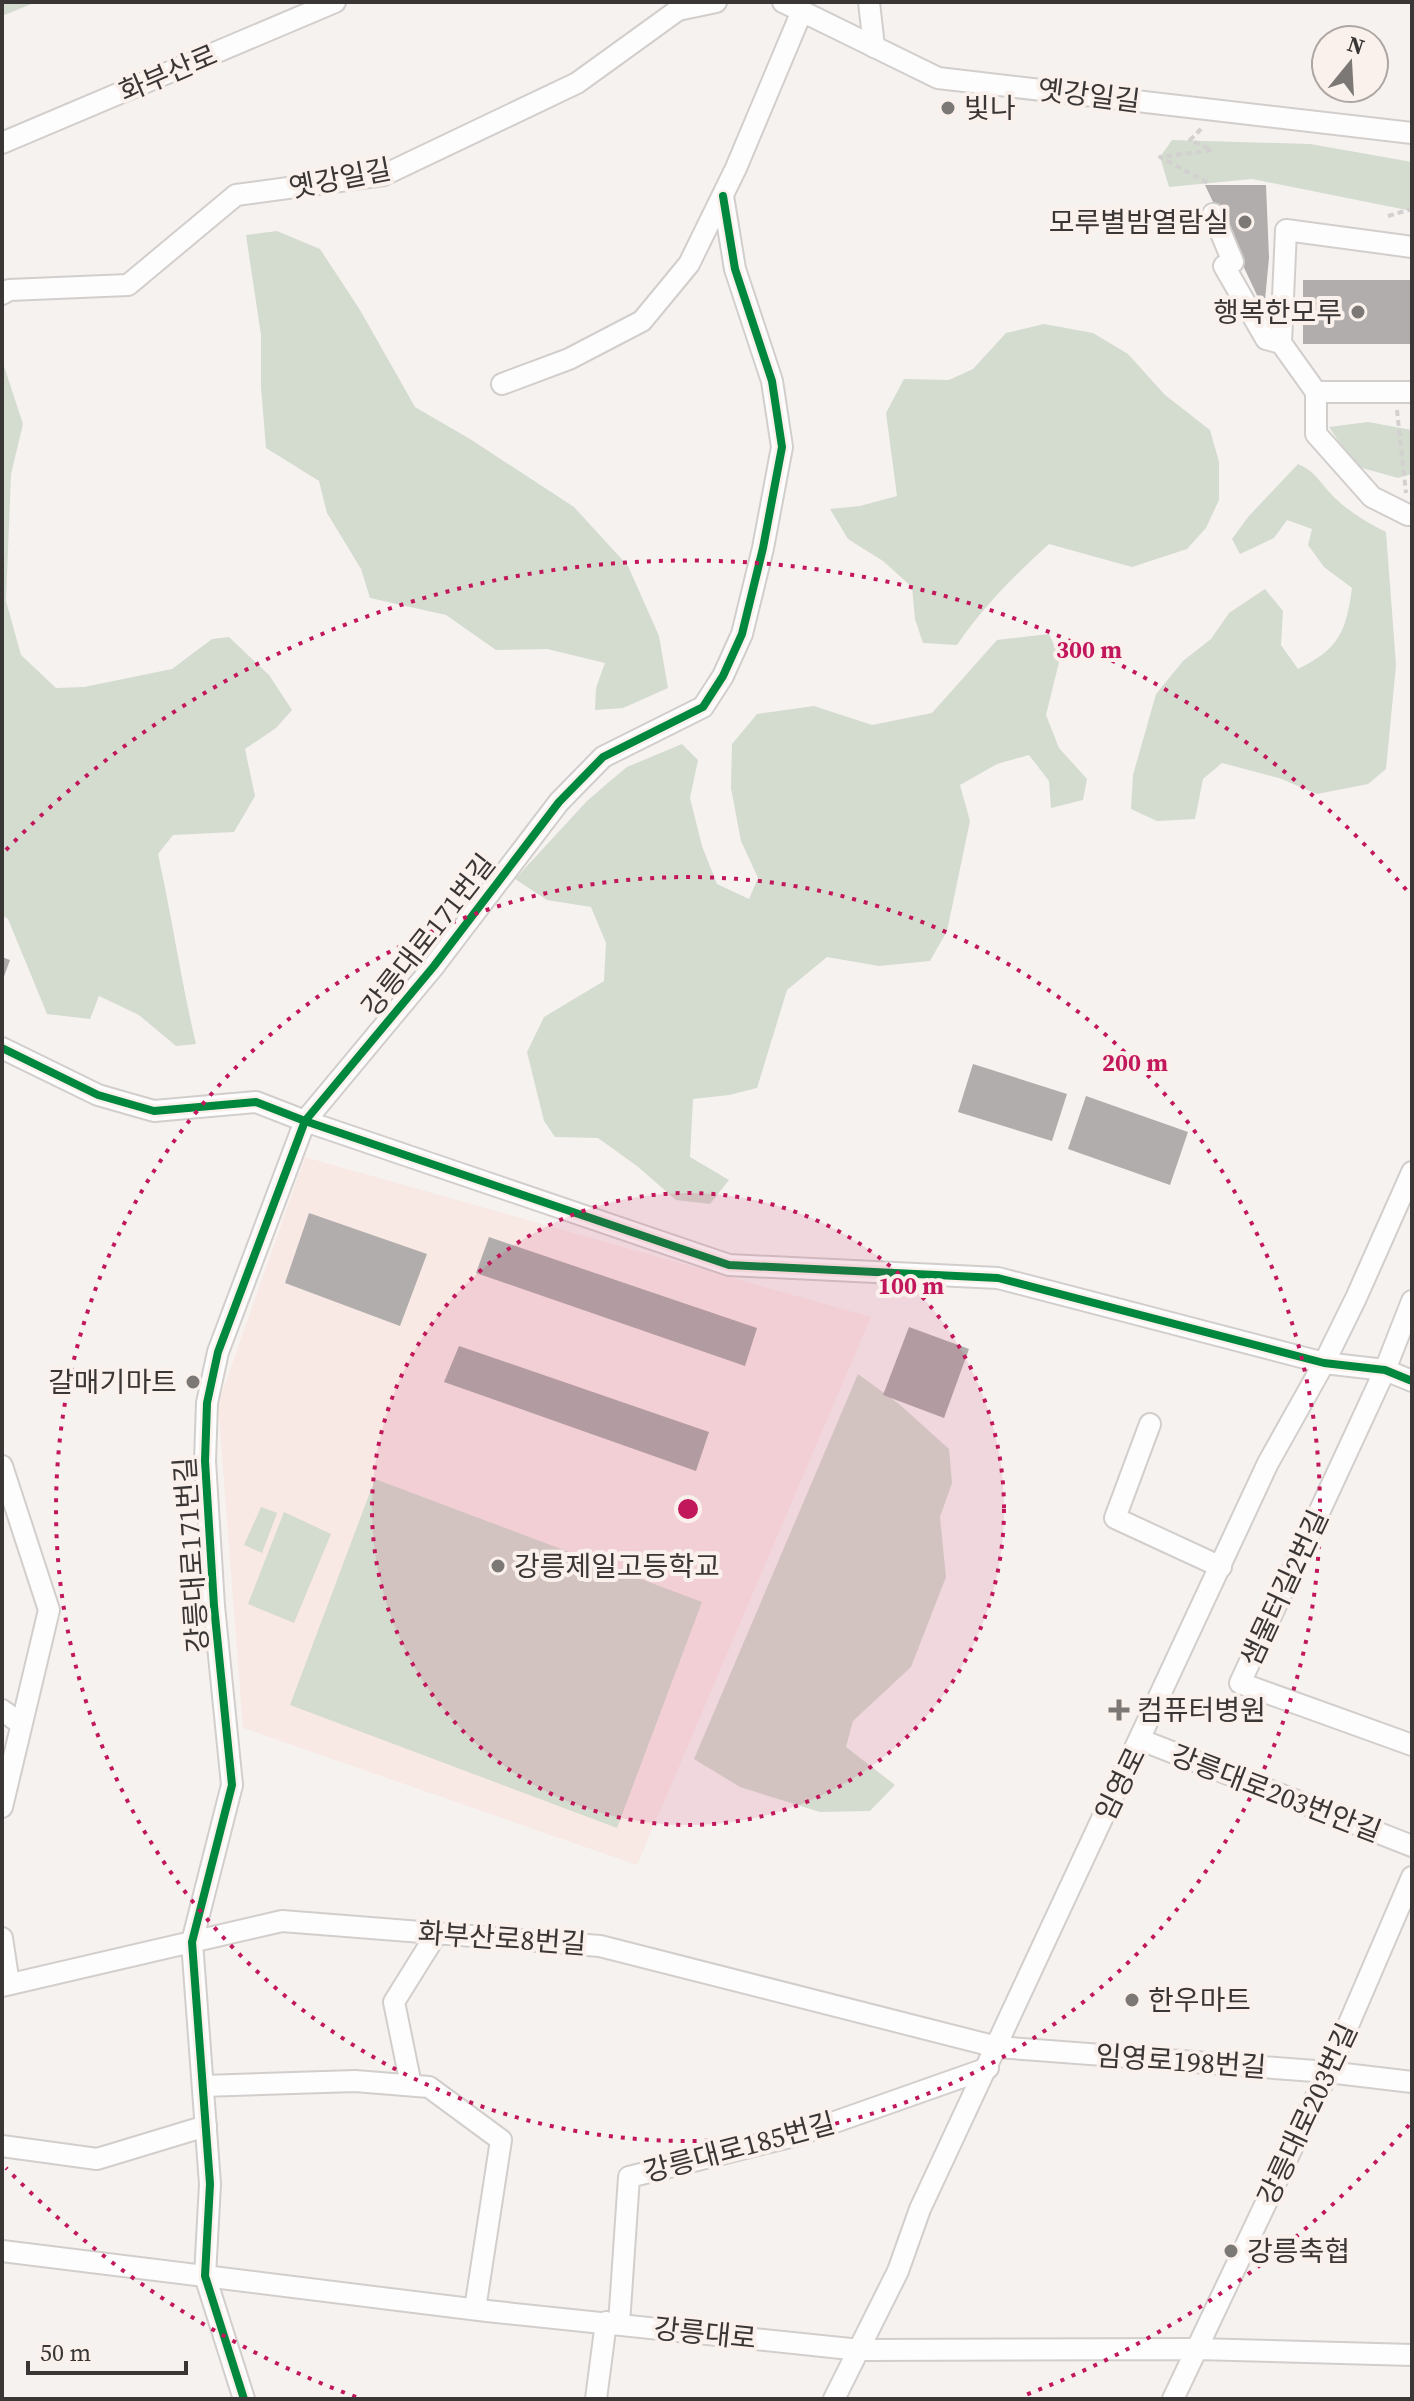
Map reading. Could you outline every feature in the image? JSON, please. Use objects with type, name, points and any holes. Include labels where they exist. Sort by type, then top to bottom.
[{"type":"street","name":"화부산로","points":[[2,143],[335,2]]},
{"type":"street","name":"옛강일길","points":[[2,294],[9,290],[128,285],[236,195],[384,175],[577,83],[678,10],[716,2]]},
{"type":"street","name":"옛강일길","points":[[783,2],[938,78],[1412,133]]},
{"type":"street","points":[[869,2],[874,47]]},
{"type":"street","points":[[502,384],[569,359],[642,321],[689,264],[723,196],[802,11]]},
{"type":"street","name":"강릉대로171번길","points":[[205,2276],[210,2184],[192,1942],[232,1785],[213,1592],[205,1461],[207,1403],[218,1352],[305,1121],[434,966],[559,802],[603,757],[703,707],[723,676],[742,634],[763,548],[782,447],[772,381],[735,269],[723,196]]},
{"type":"street","points":[[1213,214],[1233,262],[1224,266],[1266,339],[1281,343]]},
{"type":"street","points":[[1410,515],[1372,497],[1316,434],[1316,392],[1281,343],[1286,230],[1412,247]]},
{"type":"street","points":[[1316,392],[1403,392]]},
{"type":"street","points":[[2,1048],[98,1095],[154,1111],[256,1102],[729,1265],[998,1278],[1324,1363],[1385,1370],[1412,1381]]},
{"type":"street","name":"임영로","points":[[834,2399],[898,2271],[920,2209],[1268,1463],[1324,1363],[1412,1172]]},
{"type":"street","points":[[1385,1370],[1412,1301]]},
{"type":"street","name":"샘물터길2번길","points":[[1385,1370],[1240,1683],[1412,1745]]},
{"type":"street","points":[[1150,1424],[1115,1518],[1221,1567]]},
{"type":"street","points":[[2,1466],[49,1610],[2,1807]]},
{"type":"street","points":[[2,1710],[21,1724]]},
{"type":"street","name":"강릉대로203번안길","points":[[1141,1740],[1412,1846]]},
{"type":"street","name":"강릉대로203번길","points":[[1173,2399],[1328,2072],[1412,1877]]},
{"type":"street","name":"화부산로8번길","points":[[5,1985],[282,1921],[600,1946],[997,2047]]},
{"type":"street","points":[[411,2085],[394,2002],[437,1933]]},
{"type":"street","points":[[2,1938],[5,1985]]},
{"type":"street","name":"임영로198번길","points":[[997,2047],[1328,2072],[1412,2082]]},
{"type":"street","name":"강릉대로185번길","points":[[612,2323],[629,2177],[798,2135],[988,2068]]},
{"type":"street","points":[[203,2086],[355,2081],[429,2087],[501,2140],[475,2309]]},
{"type":"street","points":[[2,2146],[97,2159],[206,2126]]},
{"type":"street","name":"강릉대로","points":[[2,2251],[475,2309],[860,2350],[1196,2349],[1412,2355]]},
{"type":"street","points":[[205,2276],[244,2399]]},
{"type":"street","points":[[596,2399],[612,2323]]},
{"type":"path","points":[[1206,109],[1205,126],[1190,140],[1212,150],[1160,157],[1210,184]]},
{"type":"path","points":[[1388,216],[1412,209]]},
{"type":"path","points":[[1403,392],[1410,515]]},
{"type":"shaded area","points":[[2,2],[36,2],[2,16]]},
{"type":"shaded area","points":[[1172,140],[1310,144],[1412,162],[1412,211],[1252,179],[1169,187],[1160,157]]},
{"type":"shaded area","points":[[277,231],[320,249],[360,310],[415,407],[574,507],[628,566],[659,636],[668,688],[623,708],[595,710],[596,688],[605,663],[547,649],[496,650],[446,615],[370,598],[361,569],[327,513],[319,481],[266,448],[261,335],[246,235]]},
{"type":"shaded area","points":[[1044,324],[1093,333],[1128,354],[1165,395],[1210,430],[1219,462],[1219,500],[1206,528],[1187,549],[1132,567],[1049,544],[1000,592],[957,645],[923,643],[915,619],[912,587],[883,561],[848,539],[830,509],[860,506],[897,496],[886,413],[904,379],[949,380],[973,369],[1006,333]]},
{"type":"shaded area","points":[[2,360],[23,424],[11,474],[6,601],[21,655],[56,688],[84,687],[172,669],[212,639],[229,637],[269,675],[292,710],[276,728],[245,749],[255,796],[234,832],[173,835],[158,854],[196,1044],[176,1046],[139,1015],[99,996],[90,1019],[47,1014],[8,919],[2,915]]},
{"type":"shaded area","points":[[1368,422],[1412,430],[1412,474],[1398,478],[1355,466],[1329,427]]},
{"type":"shaded area","points":[[1298,464],[1315,475],[1348,509],[1386,532],[1396,665],[1386,769],[1368,784],[1317,794],[1279,778],[1222,763],[1203,779],[1195,819],[1157,821],[1131,809],[1133,775],[1156,694],[1183,661],[1211,639],[1229,613],[1265,589],[1283,611],[1281,645],[1298,669],[1332,646],[1343,628],[1352,588],[1324,567],[1308,545],[1312,529],[1287,520],[1274,538],[1240,554],[1232,539],[1248,517]]},
{"type":"shaded area","points":[[1049,634],[1060,658],[1046,715],[1059,748],[1087,779],[1083,800],[1051,808],[1049,781],[1029,755],[997,764],[960,785],[970,821],[947,931],[930,961],[879,966],[827,957],[787,990],[757,1088],[693,1099],[690,1157],[729,1180],[710,1204],[676,1200],[598,1138],[555,1137],[544,1121],[527,1052],[544,1017],[604,981],[606,943],[591,907],[547,900],[515,879],[587,801],[627,767],[682,744],[698,760],[690,798],[702,846],[717,884],[749,899],[758,878],[741,841],[731,788],[732,744],[757,714],[814,706],[872,725],[932,713],[997,640]]},
{"type":"shaded area","name":"강릉제일고등학교","points":[[305,1157],[871,1317],[637,1865],[243,1728],[218,1404]]},
{"type":"shaded area","points":[[858,1374],[899,1404],[949,1449],[952,1483],[940,1517],[946,1577],[911,1667],[853,1721],[846,1747],[895,1785],[870,1811],[820,1812],[740,1787],[694,1759]]},
{"type":"shaded area","points":[[375,1479],[702,1602],[617,1828],[290,1705]]},
{"type":"shaded area","points":[[261,1507],[277,1513],[262,1553],[244,1545]]},
{"type":"shaded area","points":[[284,1512],[331,1534],[294,1623],[248,1604]]},
{"type":"building","name":"모루별밤열람실","points":[[1205,185],[1266,185],[1269,258],[1264,310]]},
{"type":"building","name":"행복한모루","points":[[1303,280],[1412,280],[1412,344],[1303,344]]},
{"type":"building","points":[[2,957],[10,960],[2,982]]},
{"type":"building","points":[[973,1064],[1067,1094],[1052,1141],[958,1112]]},
{"type":"building","points":[[1086,1096],[1188,1132],[1170,1185],[1068,1149]]},
{"type":"building","points":[[309,1213],[427,1254],[400,1326],[285,1283]]},
{"type":"building","points":[[489,1237],[757,1328],[745,1366],[476,1273]]},
{"type":"building","points":[[909,1327],[969,1349],[944,1418],[883,1395]]},
{"type":"building","points":[[459,1346],[709,1432],[696,1471],[444,1382]]},
{"type":"cycle path","points":[[244,2399],[205,2276],[210,2184],[192,1942],[232,1785],[214,1606],[205,1461],[207,1403],[218,1352],[305,1121],[434,966],[559,802],[603,757],[703,707],[723,676],[742,634],[763,548],[782,447],[772,381],[735,269],[723,196]]},
{"type":"cycle path","points":[[2,1048],[98,1095],[154,1111],[256,1102],[729,1265],[998,1278],[1324,1363],[1385,1370],[1412,1381]]},
{"type":"place","name":"빛나","points":[[948,108]]},
{"type":"place","name":"모루별밤열람실","points":[[1245,222]]},
{"type":"place","name":"행복한모루","points":[[1358,312]]},
{"type":"place","name":"갈매기마트","points":[[193,1382]]},
{"type":"place","name":"강릉제일고등학교","points":[[498,1566]]},
{"type":"place","name":"컴퓨터병원","points":[[1119,1710]]},
{"type":"place","name":"한우마트","points":[[1132,2000]]},
{"type":"place","name":"강릉축협","points":[[1231,2251]]}]
